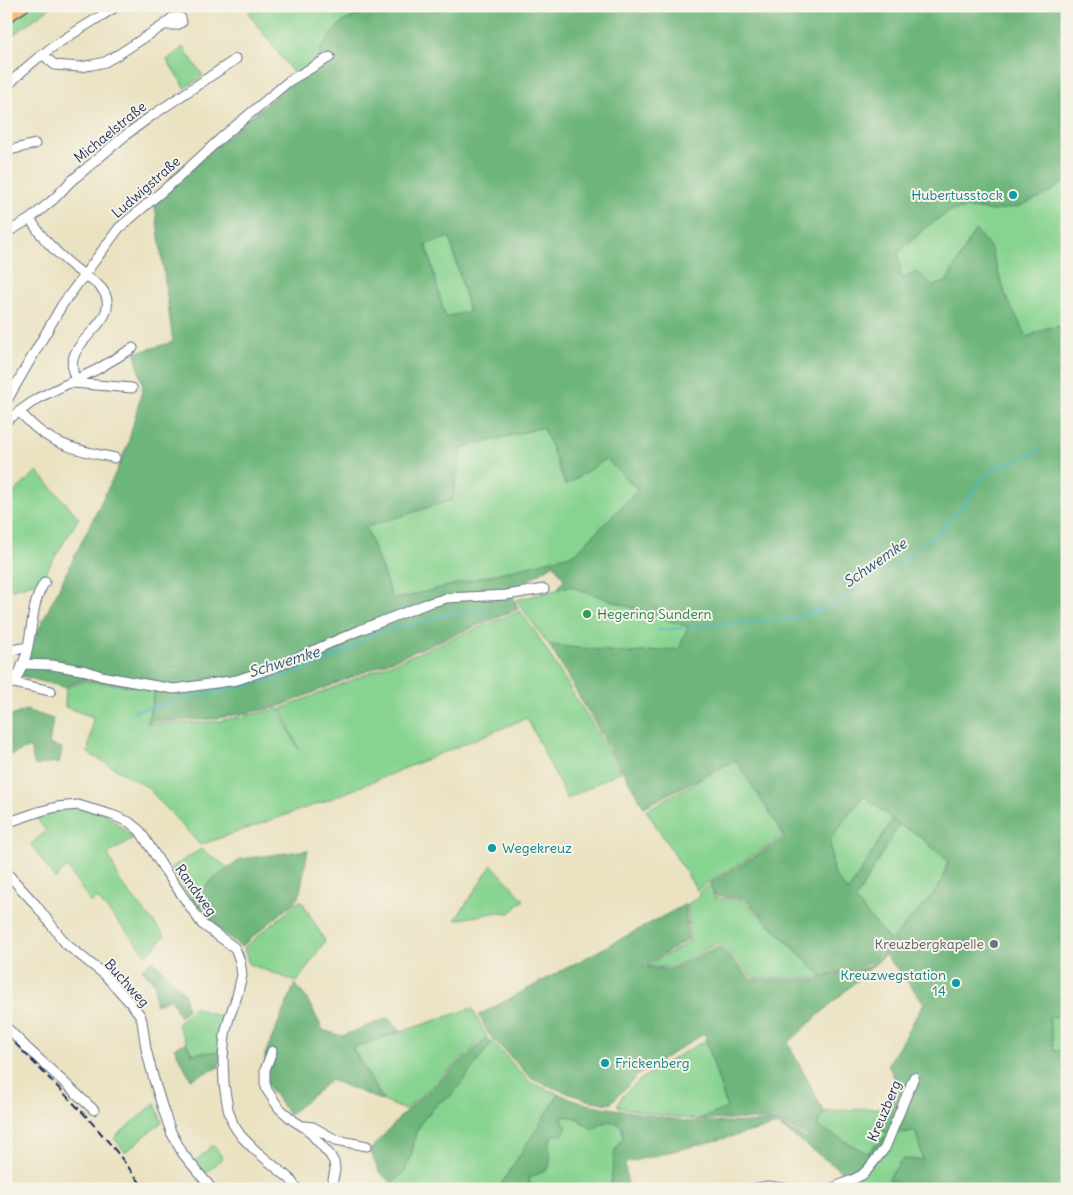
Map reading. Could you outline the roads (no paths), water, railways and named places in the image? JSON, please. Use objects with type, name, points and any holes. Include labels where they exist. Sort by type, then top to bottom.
[{"type":"main road","points":[[6,17],[22,6]]},
{"type":"street","points":[[6,88],[43,54],[117,6]]},
{"type":"street","points":[[43,54],[55,64],[80,67],[105,62],[164,25]]},
{"type":"street","name":"Ludwigstraße","points":[[6,402],[62,305],[118,228],[180,177],[221,138],[289,81],[330,57]]},
{"type":"street","name":"Michaelstraße","points":[[6,233],[30,219],[126,134],[236,59]]},
{"type":"street","points":[[6,152],[35,144]]},
{"type":"street","points":[[30,219],[48,244],[104,291],[107,301],[107,311],[103,319],[85,338],[76,351],[72,366],[73,382]]},
{"type":"street","points":[[6,421],[38,398],[73,382],[132,348]]},
{"type":"street","points":[[73,382],[132,388]]},
{"type":"street","points":[[19,412],[36,429],[53,440],[72,448],[115,458]]},
{"type":"street","points":[[45,582],[39,590],[28,647],[22,664],[10,684],[52,691]]},
{"type":"street","points":[[22,664],[52,665],[87,671],[138,684],[174,688],[237,680],[278,666],[360,630],[426,604],[447,598],[506,595],[544,589]]},
{"type":"street","points":[[6,651],[28,647]]},
{"type":"street","name":"Randweg","points":[[6,823],[41,811],[78,804],[129,822],[140,830],[202,924],[235,948],[240,961],[242,975],[238,996],[225,1034],[223,1058],[224,1084],[228,1109],[233,1124],[241,1136],[290,1179],[297,1189]]},
{"type":"street","name":"Buchweg","points":[[6,872],[66,944],[105,975],[140,1015],[154,1080],[171,1132],[183,1154],[212,1189]]},
{"type":"street","points":[[6,1026],[94,1110]]},
{"type":"street","points":[[272,1051],[265,1070],[267,1090],[279,1108],[312,1134],[332,1158],[335,1170],[332,1189]]},
{"type":"street","name":"Kreuzberg","points":[[830,1189],[862,1175],[873,1164],[885,1148],[914,1077]]},
{"type":"street","points":[[302,1126],[313,1127],[336,1140],[367,1146]]},
{"type":"street","points":[[753,1189],[768,1186],[789,1189]]},
{"type":"waterway","name":"Schwemke","points":[[691,627],[793,618],[833,606],[873,576],[912,553],[941,530],[964,505],[982,478],[996,468],[1039,450]]},
{"type":"waterway","name":"Schwemke","points":[[134,711],[278,678],[323,663],[375,633],[412,625],[447,614],[485,611],[489,604]]},
{"type":"waterway","name":"Schwemke","points":[[659,630],[683,628]]},
{"type":"railway","points":[[6,1034],[86,1116],[145,1189]]},
{"type":"place","name":"Hubertusstock","points":[[1013,195]]},
{"type":"place","name":"Hegering Sundern","points":[[587,614]]},
{"type":"place","name":"Wegekreuz","points":[[492,848]]},
{"type":"place","name":"Kreuzbergkapelle","points":[[994,944]]},
{"type":"place","name":"Kreuzwegstation 14","points":[[956,983]]},
{"type":"place","name":"Frickenberg","points":[[605,1063]]}]
